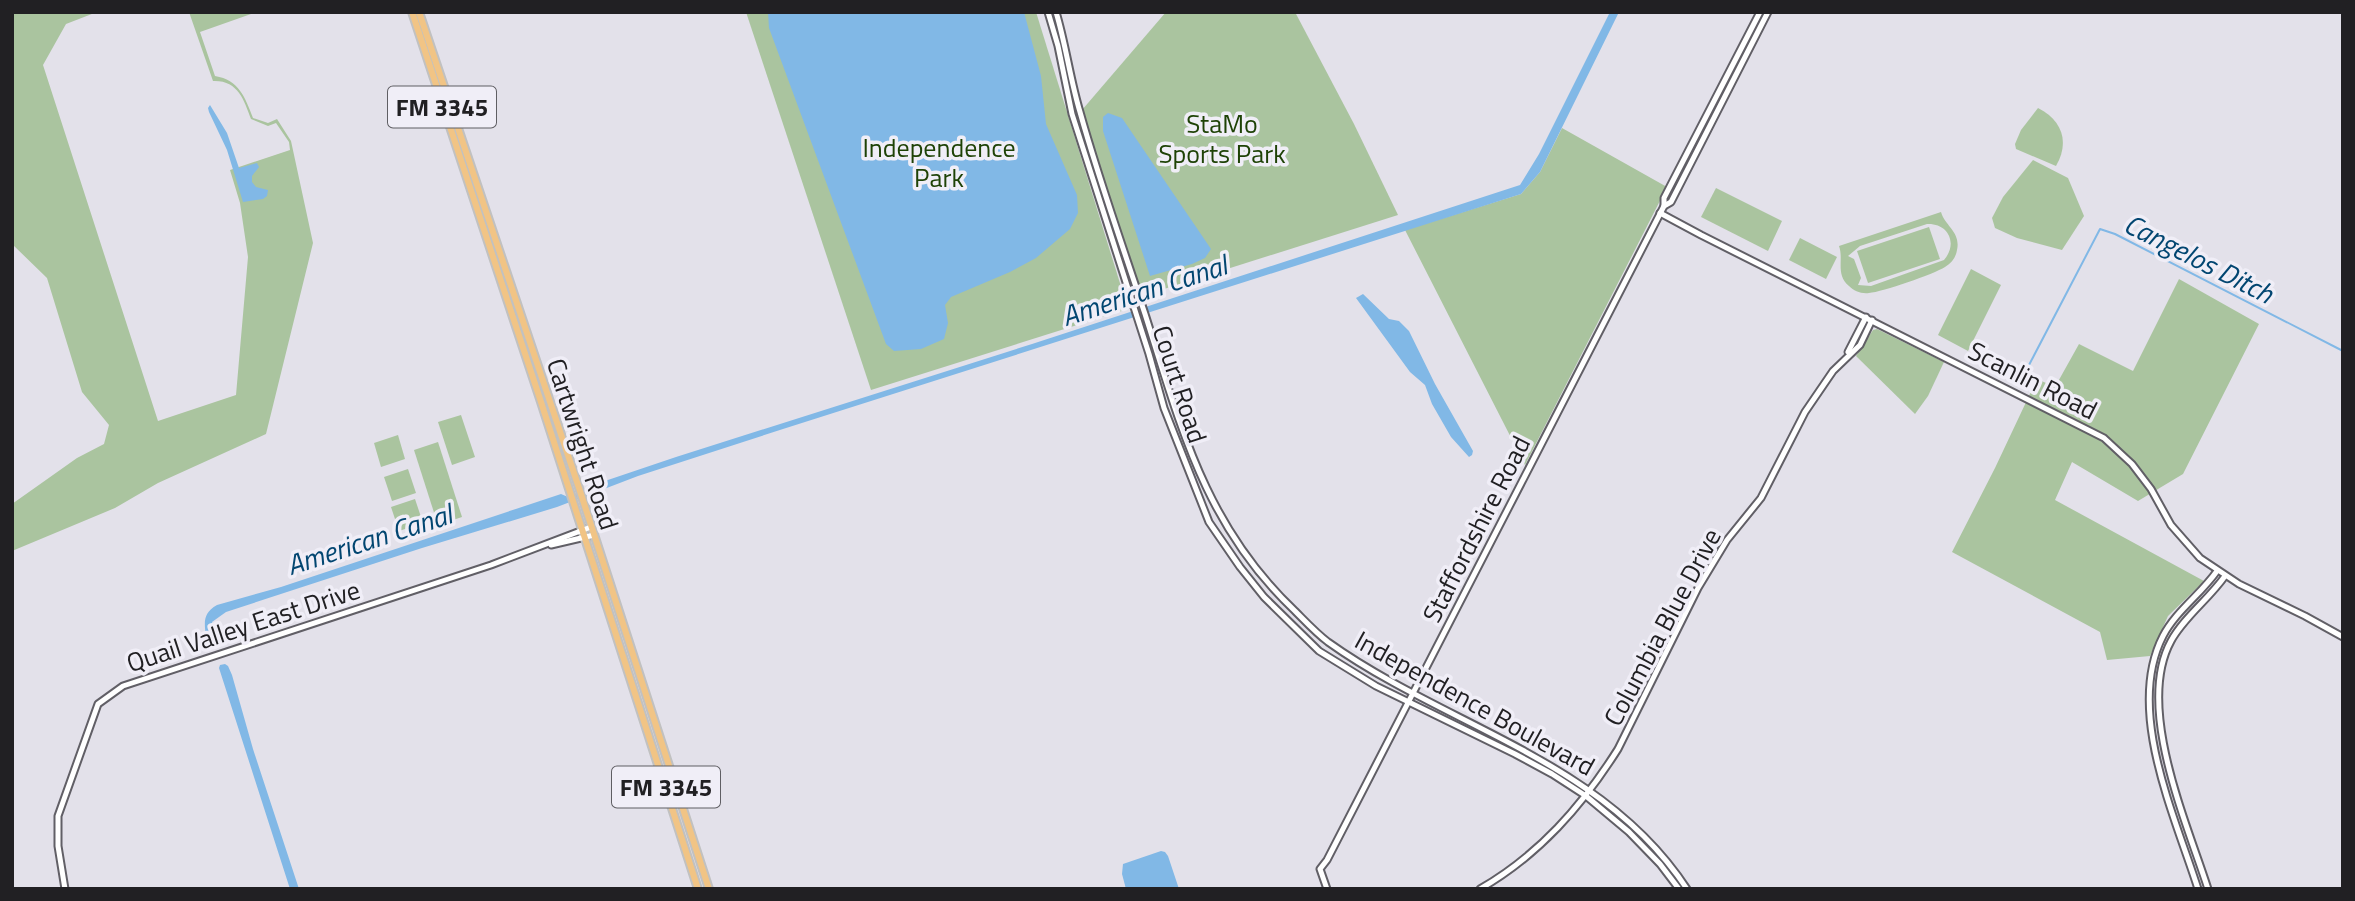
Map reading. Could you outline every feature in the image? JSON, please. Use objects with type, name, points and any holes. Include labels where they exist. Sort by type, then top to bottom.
[{"type":"main road","name":"Cartwright Road","points":[[412,12],[698,889]]},
{"type":"main road","name":"Cartwright Road","points":[[419,12],[584,503],[709,889]]},
{"type":"main road","name":"Court Road","points":[[1048,12],[1068,94],[1164,408],[1209,522],[1264,597],[1319,651]]},
{"type":"main road","name":"Court Road","points":[[1056,12],[1067,47],[1079,110],[1136,289],[1199,472],[1218,514],[1248,560],[1270,588],[1329,643]]},
{"type":"main road","name":"Staffordshire Road","points":[[1326,889],[1320,869],[1664,206],[1664,198],[1760,12]]},
{"type":"main road","name":"Staffordshire Road","points":[[1664,206],[1671,202],[1769,12]]},
{"type":"main road","name":"Scanlin Road","points":[[1660,213],[2104,439],[2151,489],[2171,525],[2185,543],[2217,571],[2343,637]]},
{"type":"main road","points":[[1115,248],[1123,246]]},
{"type":"main road","points":[[1129,291],[1136,289]]},
{"type":"main road","name":"Columbia Blue Drive","points":[[1480,889],[1501,877],[1536,850],[1586,796],[1618,749],[1727,540],[1761,498],[1805,412],[1833,371],[1847,356],[1869,319]]},
{"type":"main road","name":"Quail Valley East Drive","points":[[65,889],[57,830],[60,805],[98,704],[109,695],[123,686],[548,545],[591,527]]},
{"type":"main road","name":"Quail Valley East Drive","points":[[548,545],[594,535]]},
{"type":"main road","points":[[1240,567],[1248,560]]},
{"type":"main road","points":[[2198,889],[2157,761],[2150,708],[2150,681],[2157,649],[2165,633],[2217,571]]},
{"type":"main road","points":[[2208,889],[2169,771],[2161,726],[2160,680],[2162,664],[2171,640],[2225,576]]},
{"type":"main road","points":[[607,607],[616,604]]},
{"type":"main road","name":"Independence Boulevard","points":[[1329,643],[1413,694],[1516,751],[1586,796],[1648,846],[1679,889]]},
{"type":"main road","name":"Independence Boulevard","points":[[1319,651],[1376,686],[1562,771],[1590,789],[1621,814],[1687,889]]},
{"type":"main road","points":[[695,877],[704,874]]},
{"type":"green space","points":[[12,12],[97,12],[66,24],[43,65],[158,421],[236,395],[248,257],[240,203],[230,170],[290,150],[289,142],[276,123],[268,126],[251,119],[239,92],[228,84],[213,81],[189,12],[257,12],[200,32],[215,76],[230,81],[240,91],[253,118],[268,123],[277,119],[291,141],[313,243],[266,434],[158,483],[115,508],[12,551],[12,504],[77,458],[104,444],[109,425],[82,392],[47,278],[12,244]]},
{"type":"green space","name":"Independence Park","points":[[746,12],[1036,12],[1128,309],[871,390]]},
{"type":"green space","name":"StaMo Sports Park","points":[[1166,12],[1295,12],[1398,215],[1142,296],[1082,110]]},
{"type":"green space","points":[[2038,108],[2053,119],[2061,132],[2062,148],[2056,166],[2016,149],[2015,144],[2021,130]]},
{"type":"green space","points":[[1562,128],[1667,187],[1525,465],[1405,230],[1521,194],[1540,172]]},
{"type":"green space","points":[[2033,160],[2068,178],[2084,216],[2062,250],[2017,238],[1995,228],[1992,218],[2003,197]]},
{"type":"green space","points":[[1716,188],[1782,221],[1768,251],[1701,217]]},
{"type":"green space","points":[[1941,212],[1958,244],[1955,257],[1945,267],[1885,290],[1866,293],[1855,291],[1842,277],[1839,246]],"holes":[[[1927,224],[1946,231],[1951,241],[1944,260],[1871,286],[1858,285],[1861,278],[1854,259],[1848,256],[1860,246]]]},
{"type":"green space","points":[[1929,227],[1940,259],[1868,283],[1857,251]]},
{"type":"green space","points":[[1800,238],[1837,257],[1826,279],[1789,260]]},
{"type":"green space","points":[[1971,269],[2001,285],[1968,351],[1938,335]]},
{"type":"green space","points":[[2179,279],[2259,324],[2183,474],[2138,501],[2072,462],[2055,500],[2204,581],[2168,616],[2150,656],[2107,660],[2100,632],[1952,552],[2037,379],[2055,387],[2079,344],[2133,371]]},
{"type":"green space","points":[[1877,329],[1944,362],[1928,396],[1915,414],[1856,356],[1873,330]]},
{"type":"green space","points":[[461,415],[475,457],[452,465],[438,422]]},
{"type":"green space","points":[[398,435],[405,459],[381,467],[374,443]]},
{"type":"green space","points":[[438,442],[462,517],[438,525],[414,450]]},
{"type":"green space","points":[[408,469],[416,493],[392,501],[384,477]]},
{"type":"green space","points":[[415,499],[423,523],[399,531],[391,507]]},
{"type":"water","name":"Independence Park","points":[[768,12],[1024,12],[1041,76],[1046,124],[1077,195],[1078,213],[1070,229],[1036,258],[951,297],[945,305],[948,323],[944,339],[921,349],[894,351],[886,344],[769,28]]},
{"type":"water","name":"American Canal","points":[[1610,12],[1619,12],[1540,172],[1521,194],[783,429],[638,476],[557,507],[226,612],[212,622],[217,637],[211,639],[206,636],[206,618],[209,611],[217,605],[281,587],[561,494],[568,497],[599,483],[676,457],[1520,185],[1539,154]]},
{"type":"water","points":[[210,105],[227,133],[239,168],[257,163],[259,167],[252,176],[252,182],[256,187],[268,190],[263,199],[243,202],[227,150],[209,112]]},
{"type":"water","points":[[1108,113],[1122,118],[1211,249],[1205,258],[1150,276],[1103,131],[1103,117]]},
{"type":"water","points":[[1363,294],[1389,319],[1399,321],[1409,331],[1473,451],[1469,457],[1451,437],[1432,404],[1425,385],[1410,372],[1356,298]]},
{"type":"water","points":[[225,664],[232,675],[299,889],[290,889],[219,668]]},
{"type":"water","points":[[1161,851],[1168,856],[1179,889],[1126,889],[1122,874],[1123,864]]},
{"type":"waterway","name":"Cangelos Ditch","points":[[2029,365],[2100,229],[2115,234],[2343,351]]}]
